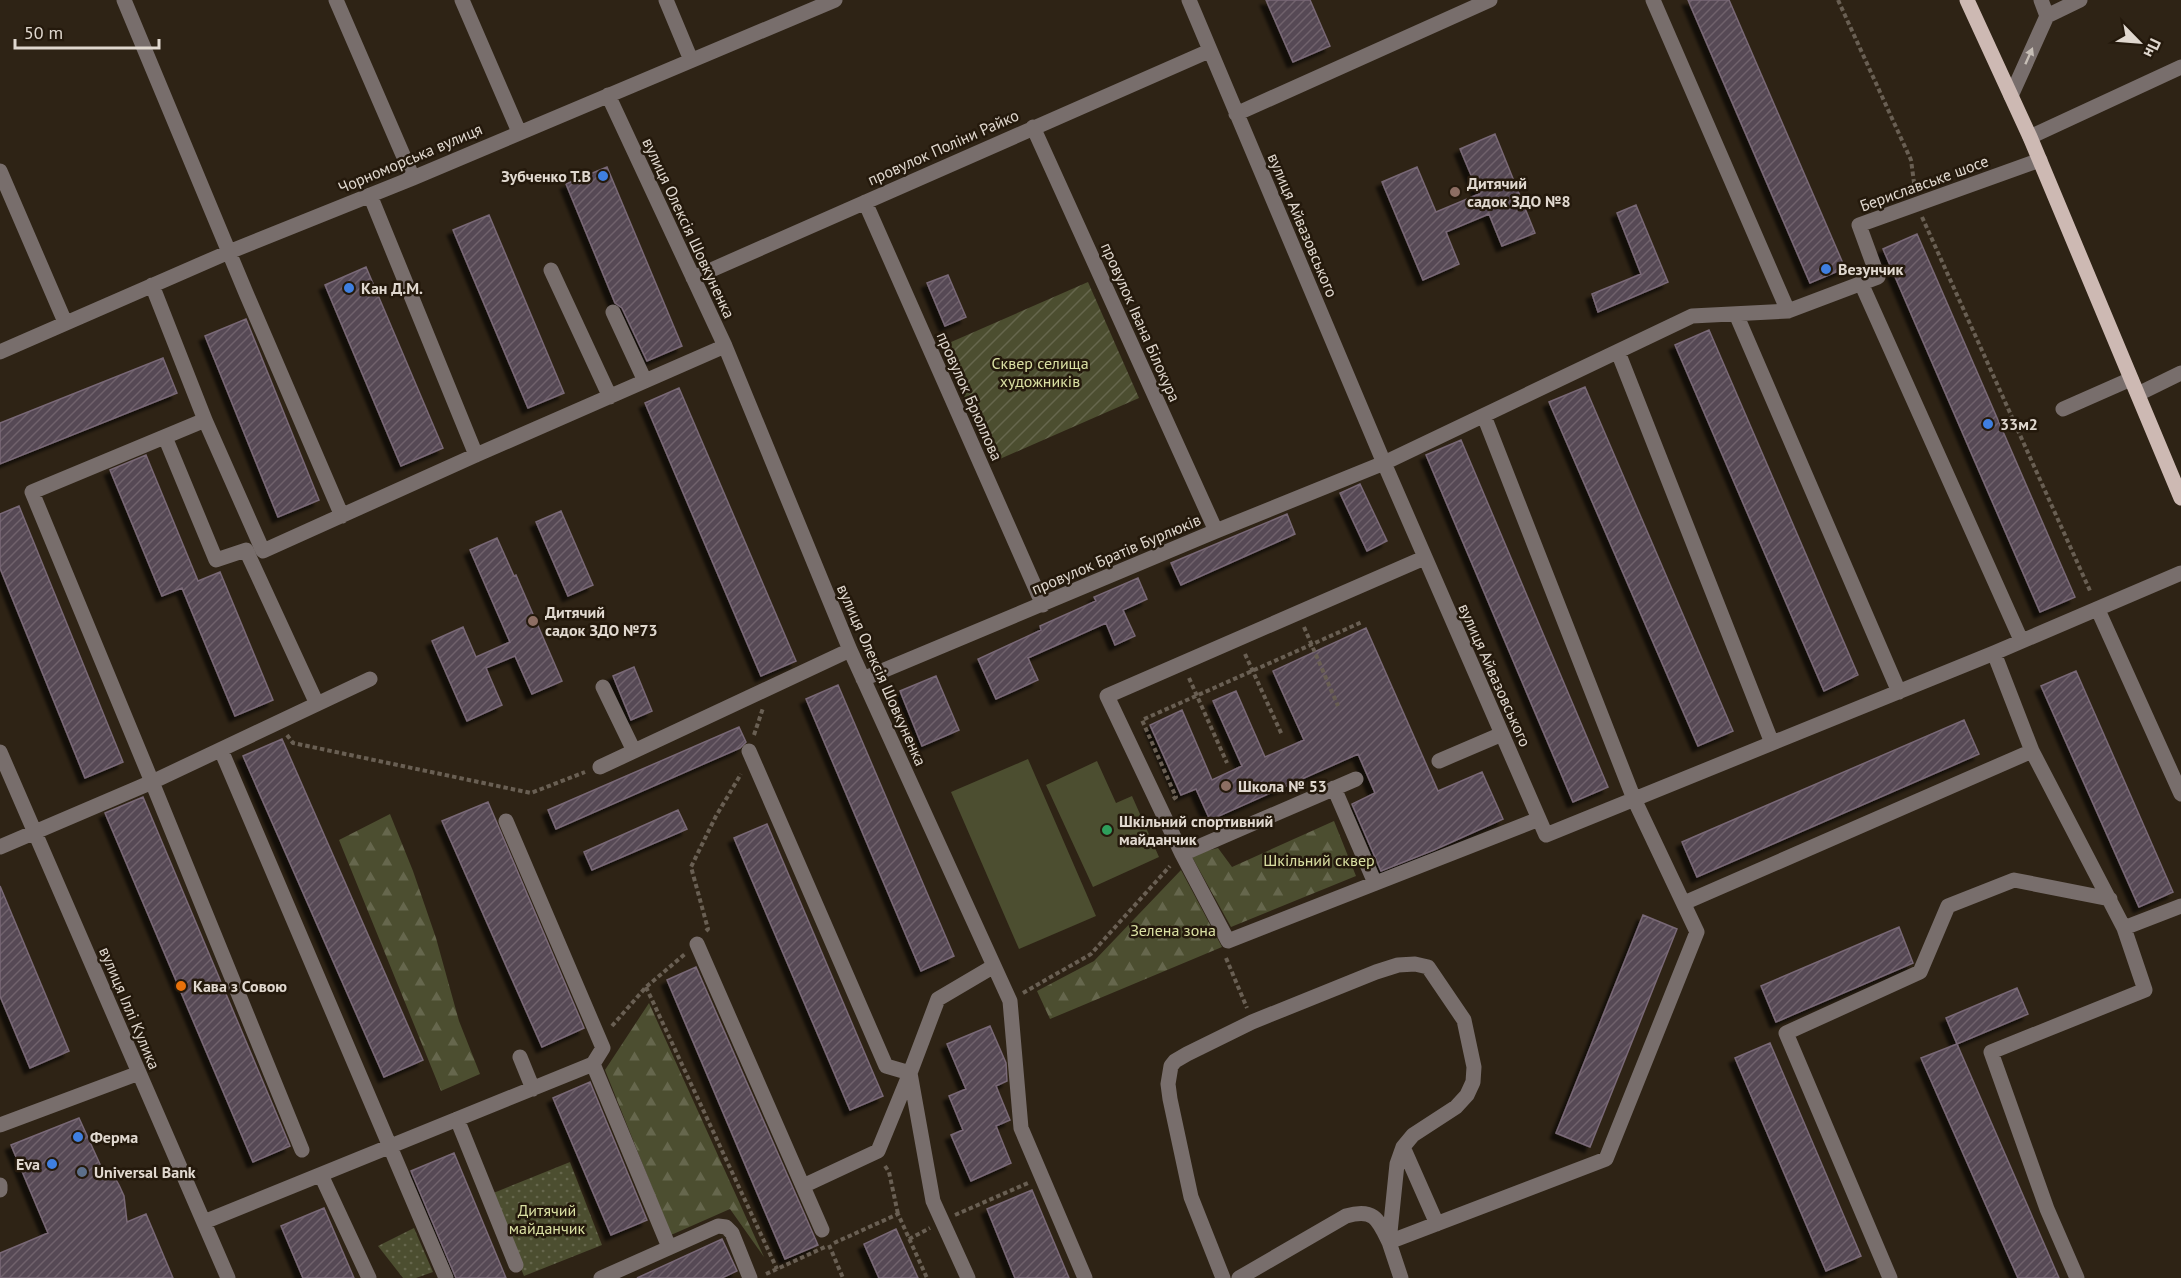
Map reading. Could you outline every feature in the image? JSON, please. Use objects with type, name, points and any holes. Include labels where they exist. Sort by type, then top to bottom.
[{"type":"main road","points":[[1967,0],[2040,160],[2181,498]]},
{"type":"street","points":[[124,0],[342,516]]},
{"type":"street","points":[[336,0],[413,178]]},
{"type":"street","points":[[462,0],[519,132]]},
{"type":"street","points":[[666,0],[691,60]]},
{"type":"street","name":"Чорноморська вулиця","points":[[0,352],[229,252],[413,178],[835,0]]},
{"type":"street","name":"вулиця Айвазовського","points":[[1189,0],[1424,558],[1546,835],[1634,800]]},
{"type":"street","points":[[1236,114],[1490,0]]},
{"type":"street","points":[[1653,0],[1788,311]]},
{"type":"street","points":[[2041,0],[2047,16]]},
{"type":"street","points":[[2011,96],[2047,16],[2080,0]]},
{"type":"street","name":"провулок Поліни Райко","points":[[693,278],[1209,51]]},
{"type":"street","points":[[2030,137],[2181,67]]},
{"type":"street","name":"вулиця Олексія Шовкуненка","points":[[608,95],[724,346],[850,650],[1010,1001],[1021,1128],[1085,1278]]},
{"type":"street","name":"провулок Івана Білокура","points":[[1033,127],[1216,531]]},
{"type":"street","name":"Бериславське шосе","points":[[1861,283],[1878,277],[1859,225],[2040,160]]},
{"type":"street","points":[[0,171],[65,322]]},
{"type":"street","points":[[370,195],[476,455]]},
{"type":"street","name":"провулок Брюллова","points":[[865,202],[1042,605]]},
{"type":"street","points":[[551,270],[610,397]]},
{"type":"street","points":[[1384,463],[1692,316],[1788,311],[1861,283],[2021,640]]},
{"type":"street","points":[[152,285],[205,420],[264,551],[724,346]]},
{"type":"street","points":[[614,312],[645,381]]},
{"type":"street","points":[[1737,314],[1899,692]]},
{"type":"street","points":[[1618,352],[1772,743]]},
{"type":"street","points":[[2138,394],[2181,373]]},
{"type":"street","points":[[2063,409],[2131,379]]},
{"type":"street","points":[[1389,1242],[1606,1159],[1697,932],[1634,800],[1484,416]]},
{"type":"street","points":[[205,420],[32,492],[302,1150]]},
{"type":"street","points":[[165,437],[216,560],[246,550],[317,704]]},
{"type":"street","name":"провулок Братів Бурлюків","points":[[863,679],[1384,463]]},
{"type":"street","points":[[1424,558],[1107,696],[1182,854],[1228,940],[1539,819]]},
{"type":"street","points":[[1634,800],[2098,610],[2181,573]]},
{"type":"street","points":[[2098,610],[2181,794]]},
{"type":"street","points":[[600,767],[850,650]]},
{"type":"street","points":[[1994,653],[2032,751],[2124,928],[2145,990],[1991,1052],[2047,1209],[2077,1278]]},
{"type":"street","points":[[0,847],[152,782],[370,679]]},
{"type":"street","points":[[603,687],[634,751]]},
{"type":"street","points":[[1439,761],[1502,734]]},
{"type":"street","points":[[221,750],[446,1278]]},
{"type":"street","points":[[749,751],[886,1066],[910,1073]]},
{"type":"street","points":[[1684,903],[2032,751]]},
{"type":"street","name":"вулиця Іллі Кулика","points":[[0,752],[228,1278]]},
{"type":"street","points":[[1182,854],[1356,778]]},
{"type":"street","points":[[1334,788],[1375,883]]},
{"type":"street","points":[[204,1222],[593,1064],[603,1048],[585,987],[506,821]]},
{"type":"street","points":[[1890,1278],[1786,1033],[1920,972],[1948,906],[2013,880],[2110,899]]},
{"type":"street","points":[[2124,928],[2181,906]]},
{"type":"street","points":[[697,944],[822,1230]]},
{"type":"street","points":[[1223,1278],[1191,1197],[1170,1099],[1168,1074],[1171,1066],[1175,1060],[1252,1022],[1376,972],[1398,965],[1416,964],[1428,967],[1464,1020],[1474,1067],[1473,1083],[1467,1095],[1456,1107],[1413,1135],[1403,1147],[1397,1164],[1389,1242]]},
{"type":"street","points":[[803,1186],[878,1151],[938,999],[994,966]]},
{"type":"street","points":[[520,1057],[533,1089]]},
{"type":"street","points":[[593,1064],[669,1247]]},
{"type":"street","points":[[0,1125],[139,1073]]},
{"type":"street","points":[[910,1073],[933,1201],[968,1278]]},
{"type":"street","points":[[457,1119],[516,1265]]},
{"type":"street","points":[[1403,1147],[1437,1224]]},
{"type":"street","points":[[321,1175],[369,1278]]},
{"type":"street","points":[[1239,1278],[1346,1216],[1365,1213],[1393,1200]]},
{"type":"street","points":[[1365,1213],[1380,1222],[1401,1278]]},
{"type":"street","points":[[601,1278],[718,1226],[726,1227],[732,1233],[750,1278]]},
{"type":"path","points":[[1838,0],[1911,160],[1916,205],[2098,610]]},
{"type":"path","points":[[1142,720],[1362,622]]},
{"type":"path","points":[[1311,644],[1338,706]]},
{"type":"path","points":[[1252,671],[1282,735]]},
{"type":"path","points":[[600,1040],[646,987],[697,944],[708,929],[691,867],[742,771],[770,688]]},
{"type":"path","points":[[1197,695],[1227,763]]},
{"type":"path","points":[[276,723],[293,743],[531,793],[600,767]]},
{"type":"path","points":[[1010,1001],[1091,954],[1182,854]]},
{"type":"path","points":[[1226,958],[1252,1022]]},
{"type":"path","points":[[646,987],[777,1269]]},
{"type":"path","points":[[889,1172],[898,1214],[927,1278]]},
{"type":"path","points":[[909,1239],[943,1221],[1042,1177]]},
{"type":"path","points":[[757,1278],[898,1214]]},
{"type":"path","points":[[829,1245],[843,1278]]},
{"type":"green space","name":"Сквер селища художників","points":[[1088,282],[1139,398],[993,462],[942,346]]},
{"type":"green space","points":[[1028,759],[1096,916],[1019,949],[951,792]]},
{"type":"green space","name":"Шкільний спортивний майданчик","points":[[1097,761],[1116,803],[1132,796],[1159,857],[1093,887],[1046,785]]},
{"type":"green space","points":[[390,814],[413,871],[436,938],[459,1021],[480,1074],[441,1091],[339,840]]},
{"type":"green space","name":"Шкільний сквер","points":[[1334,821],[1356,876],[1231,927],[1191,855],[1218,848],[1232,867]]},
{"type":"green space","name":"Зелена зона","points":[[1181,870],[1222,947],[1050,1019],[1037,991],[1094,961]]},
{"type":"green space","points":[[649,1003],[764,1257],[730,1209],[671,1235],[605,1070]]},
{"type":"green space","name":"Дитячий майданчик","points":[[570,1162],[602,1245],[524,1276],[491,1194]]},
{"type":"green space","points":[[414,1228],[433,1272],[416,1278],[403,1278],[378,1246]]},
{"type":"building","points":[[1266,0],[1310,0],[1330,46],[1293,62]]},
{"type":"building","points":[[1688,0],[1729,0],[1845,268],[1810,283]]},
{"type":"building","points":[[1495,134],[1535,233],[1502,246],[1489,214],[1446,232],[1459,264],[1423,280],[1382,182],[1417,167],[1436,212],[1479,194],[1460,149]]},
{"type":"building","points":[[607,167],[682,346],[647,361],[622,308],[615,303],[566,184]]},
{"type":"building","points":[[1636,205],[1668,282],[1598,312],[1592,294],[1641,274],[1617,213]]},
{"type":"building","points":[[489,215],[564,393],[528,408],[453,230]]},
{"type":"building","points":[[1917,234],[2075,597],[2040,612],[1883,249]]},
{"type":"building","points":[[366,267],[443,448],[401,466],[325,285]]},
{"type":"building","points":[[948,275],[966,317],[945,326],[927,283]]},
{"type":"building","points":[[246,319],[319,500],[278,517],[205,336]]},
{"type":"building","points":[[1709,330],[1858,675],[1824,691],[1675,345]]},
{"type":"building","points":[[163,358],[177,393],[0,464],[0,423]]},
{"type":"building","points":[[1585,387],[1733,731],[1698,746],[1549,402]]},
{"type":"building","points":[[679,388],[796,661],[761,676],[645,403]]},
{"type":"building","points":[[1461,440],[1608,787],[1573,802],[1426,455]]},
{"type":"building","points":[[146,455],[198,581],[220,572],[273,700],[235,716],[182,588],[162,596],[110,470]]},
{"type":"building","points":[[1360,484],[1387,541],[1367,551],[1340,493]]},
{"type":"building","points":[[19,506],[123,762],[85,778],[0,568],[0,514]]},
{"type":"building","points":[[561,511],[593,585],[568,596],[536,522]]},
{"type":"building","points":[[1287,514],[1295,534],[1181,585],[1171,563]]},
{"type":"building","points":[[497,538],[514,576],[516,575],[562,681],[532,694],[515,656],[486,668],[502,705],[467,721],[432,641],[463,627],[476,657],[510,642],[470,550]]},
{"type":"building","points":[[1138,578],[1147,599],[1123,610],[1135,636],[1115,645],[1106,623],[1028,658],[1038,680],[996,699],[978,659],[1041,630],[1040,626],[1096,601],[1094,597]]},
{"type":"building","points":[[1366,628],[1438,791],[1482,772],[1503,819],[1381,871],[1352,804],[1375,793],[1358,754],[1210,820],[1196,789],[1181,795],[1150,725],[1182,710],[1212,780],[1242,766],[1213,701],[1236,691],[1265,757],[1304,740],[1273,671]]},
{"type":"building","points":[[634,667],[652,711],[631,720],[613,676]]},
{"type":"building","points":[[2076,671],[2173,892],[2139,907],[2041,686]]},
{"type":"building","points":[[936,676],[959,730],[922,746],[900,691]]},
{"type":"building","points":[[838,685],[954,956],[921,971],[806,699]]},
{"type":"building","points":[[1964,720],[1979,754],[1697,877],[1682,842]]},
{"type":"building","points":[[739,727],[746,742],[740,748],[556,829],[548,810]]},
{"type":"building","points":[[282,739],[423,1060],[384,1077],[243,756]]},
{"type":"building","points":[[143,797],[290,1146],[253,1162],[105,813]]},
{"type":"building","points":[[488,802],[584,1028],[542,1047],[442,821]]},
{"type":"building","points":[[678,810],[687,829],[592,870],[584,852]]},
{"type":"building","points":[[767,824],[883,1096],[850,1110],[734,838]]},
{"type":"building","points":[[0,886],[69,1051],[30,1068],[0,996]]},
{"type":"building","points":[[1643,915],[1677,929],[1590,1147],[1556,1133]]},
{"type":"building","points":[[1899,927],[1913,963],[1776,1022],[1761,986]]},
{"type":"building","points":[[696,967],[818,1245],[785,1259],[667,980]]},
{"type":"building","points":[[2017,988],[2028,1014],[1957,1044],[1946,1018]]},
{"type":"building","points":[[990,1026],[1006,1063],[1007,1081],[996,1086],[1010,1120],[996,1126],[1011,1163],[971,1181],[951,1135],[963,1130],[949,1096],[966,1089],[947,1044]]},
{"type":"building","points":[[1770,1043],[1861,1256],[1826,1271],[1735,1058]]},
{"type":"building","points":[[1957,1044],[2059,1278],[2018,1278],[1921,1058]]},
{"type":"building","points":[[590,1082],[647,1220],[611,1235],[553,1098]]},
{"type":"building","points":[[79,1118],[104,1173],[115,1178],[119,1185],[124,1196],[127,1222],[146,1214],[173,1278],[0,1278],[0,1253],[48,1233],[11,1145]]},
{"type":"building","points":[[454,1153],[506,1278],[456,1278],[411,1171]]},
{"type":"building","points":[[1032,1190],[1069,1278],[1015,1278],[987,1209]]},
{"type":"building","points":[[324,1208],[354,1278],[303,1278],[281,1226]]},
{"type":"building","points":[[896,1229],[918,1278],[879,1278],[864,1244]]},
{"type":"building","points":[[722,1239],[737,1271],[722,1278],[637,1278]]},
{"type":"place","name":"Зубченко Т.В","points":[[603,176]]},
{"type":"place","name":"Дитячий садок ЗДО №8","points":[[1455,192]]},
{"type":"place","name":"Везунчик","points":[[1826,269]]},
{"type":"place","name":"Кан Д.М.","points":[[349,288]]},
{"type":"place","name":"33м2","points":[[1988,424]]},
{"type":"place","name":"Дитячий садок ЗДО №73","points":[[533,621]]},
{"type":"place","name":"Школа № 53","points":[[1226,786]]},
{"type":"place","name":"Шкільний спортивний майданчик","points":[[1107,830]]},
{"type":"place","name":"Кава з Совою","points":[[181,986]]},
{"type":"place","name":"Ферма","points":[[78,1137]]},
{"type":"place","name":"Eva","points":[[52,1164]]},
{"type":"place","name":"Universal Bank","points":[[82,1172]]}]
